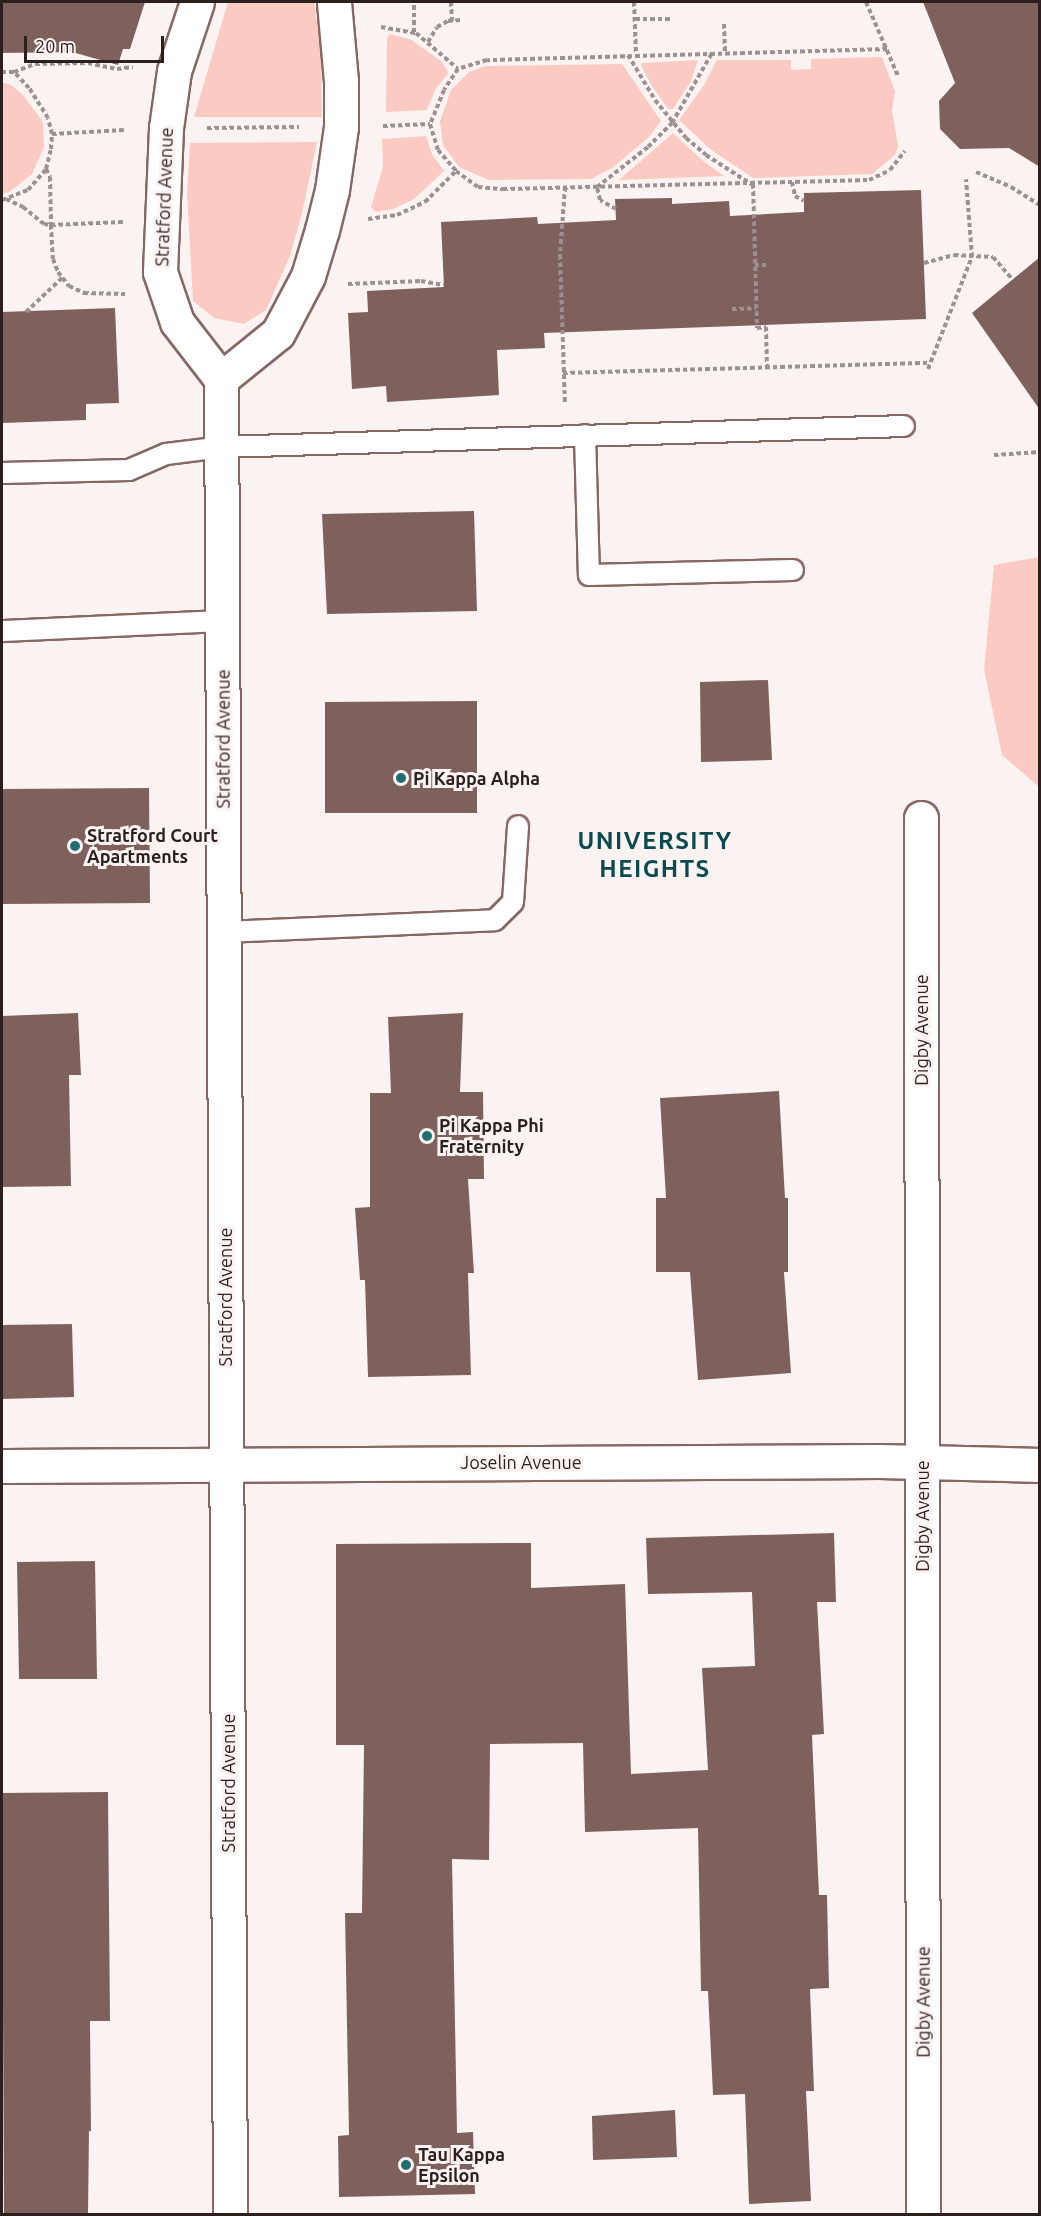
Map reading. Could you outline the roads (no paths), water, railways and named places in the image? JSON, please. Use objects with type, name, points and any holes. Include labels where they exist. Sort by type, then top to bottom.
[{"type":"street","name":"Stratford Avenue","points":[[197,2],[172,82],[166,128],[160,272],[177,322],[221,379],[230,2214]]},
{"type":"street","points":[[221,379],[278,333],[308,276],[322,230],[332,190],[341,127],[341,81],[334,2]]},
{"type":"street","name":"Digby Avenue","points":[[921,819],[923,2214]]},
{"type":"street","name":"Joselin Avenue","points":[[2,1466],[921,1461],[1040,1465]]},
{"type":"lane","points":[[2,473],[129,470],[166,454],[222,447],[904,426]]},
{"type":"lane","points":[[585,435],[589,575],[793,570]]},
{"type":"lane","points":[[2,631],[222,621]]},
{"type":"lane","points":[[224,932],[495,920],[513,902],[518,826]]},
{"type":"place","name":"Pi Kappa Alpha","points":[[401,778]]},
{"type":"place","name":"Stratford Court Apartments","points":[[75,846]]},
{"type":"place","name":"Pi Kappa Phi Fraternity","points":[[427,1136]]},
{"type":"place","name":"Tau Kappa Epsilon","points":[[406,2165]]},
{"type":"district","name":"UNIVERSITY HEIGHTS","points":[[655,855]]}]
